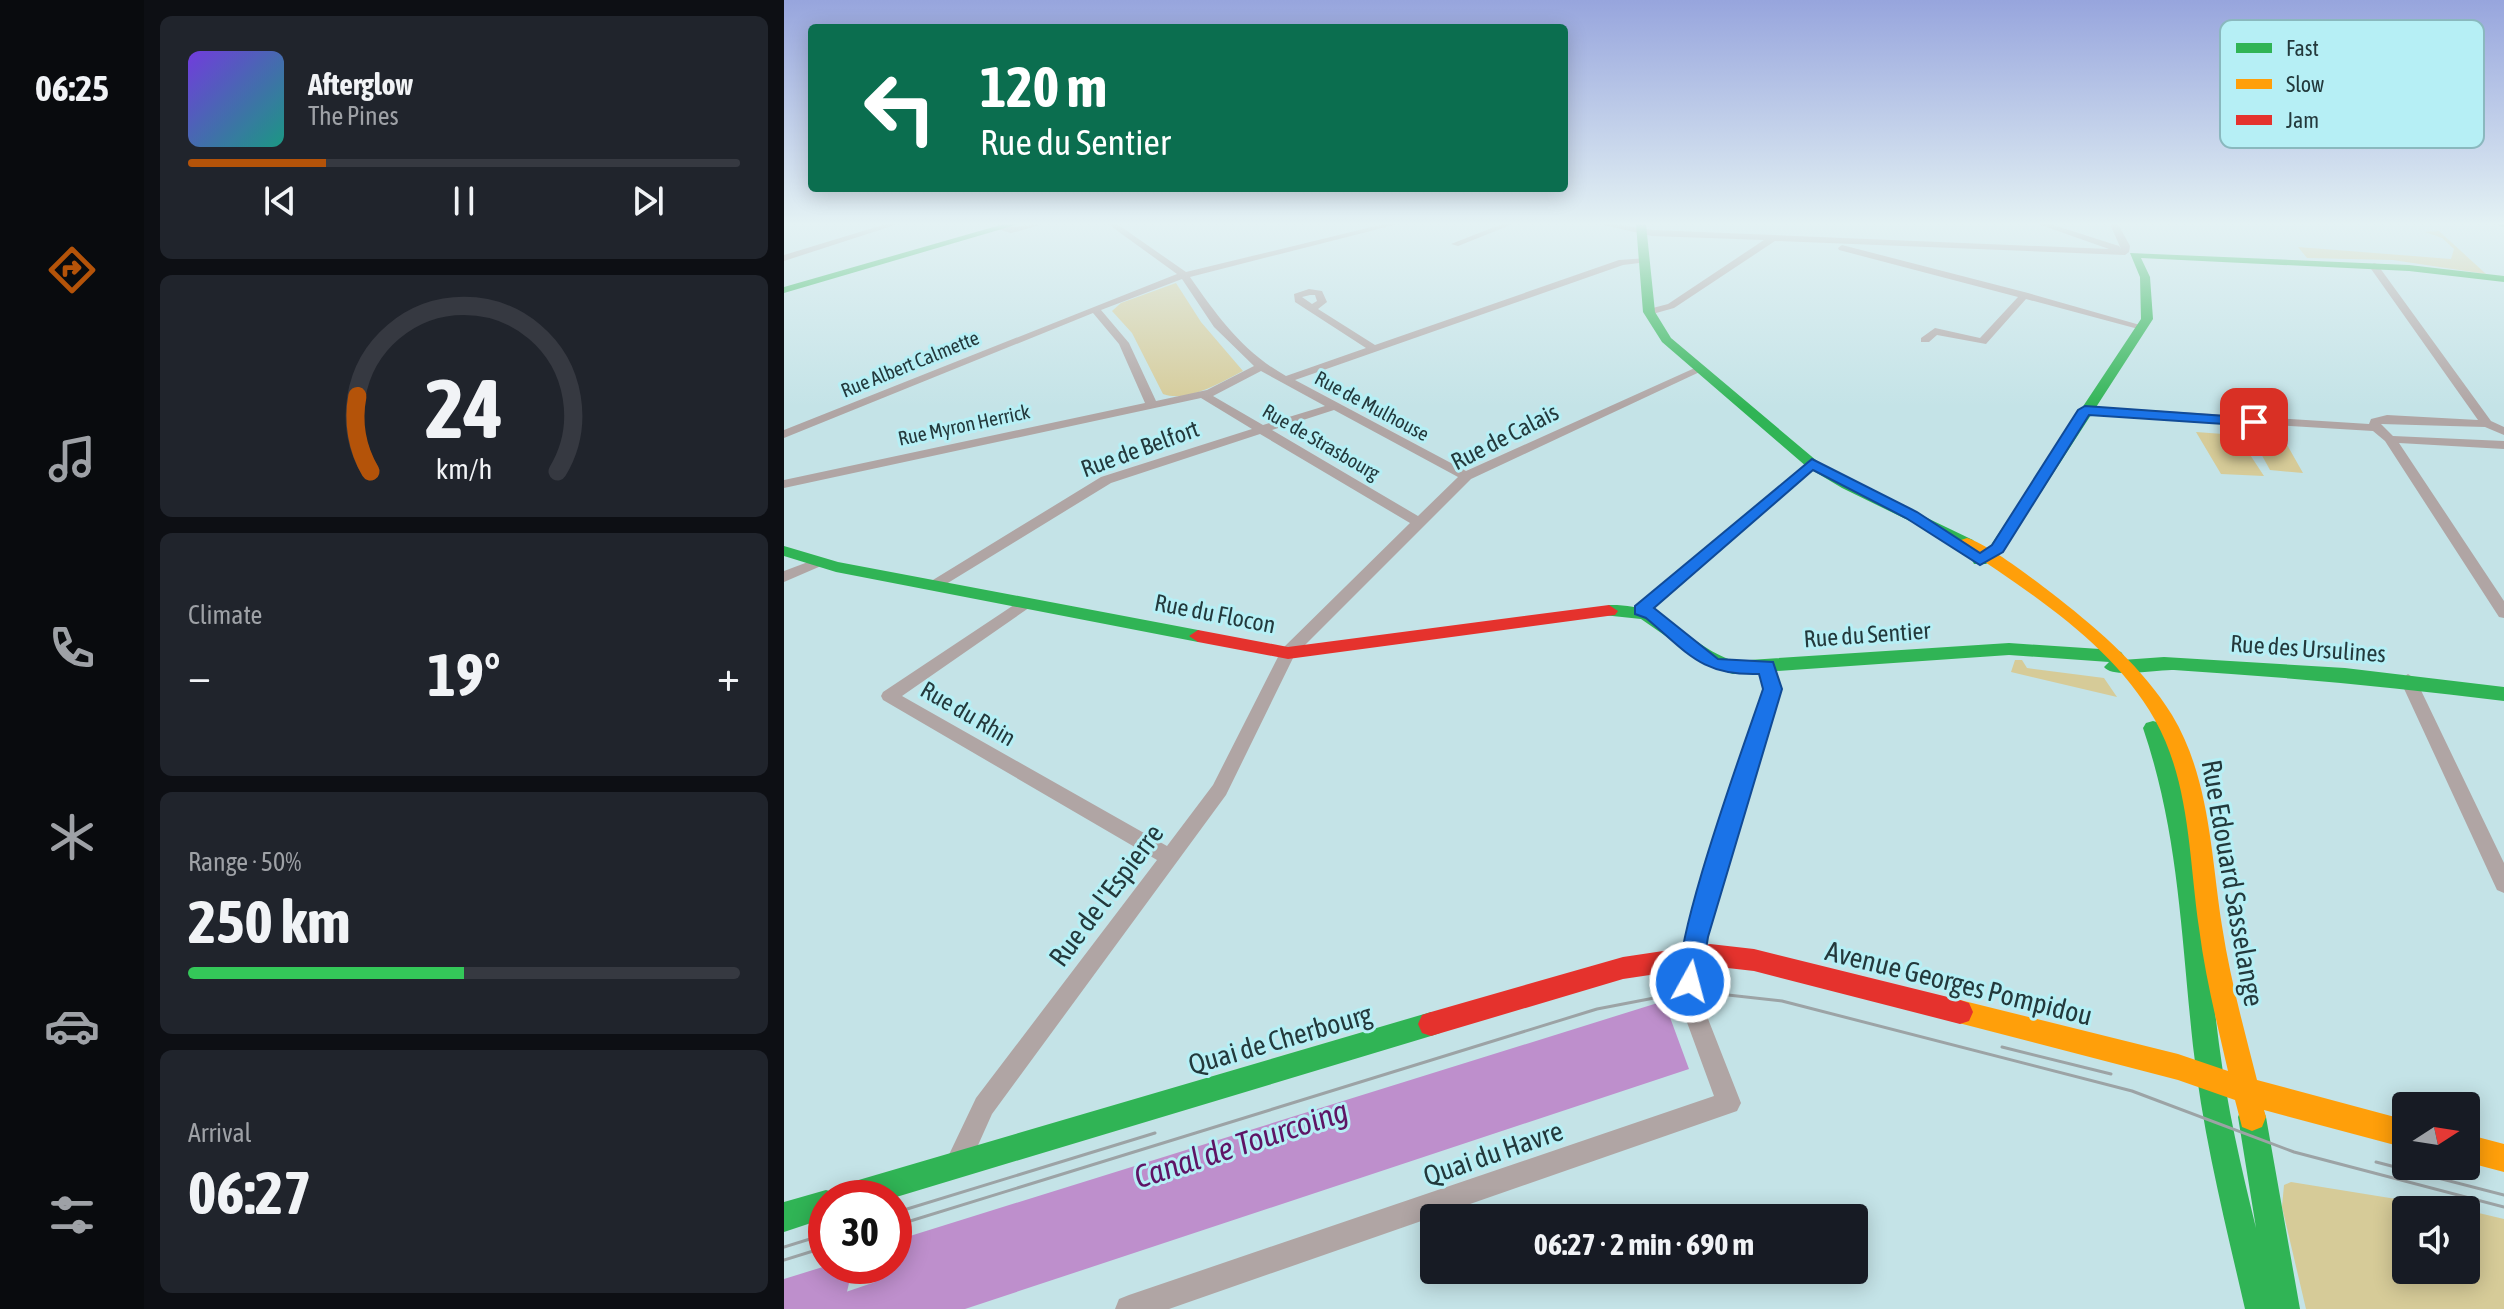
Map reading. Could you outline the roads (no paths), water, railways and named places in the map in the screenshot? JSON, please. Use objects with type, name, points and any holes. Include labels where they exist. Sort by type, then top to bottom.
[{"type":"main road","points":[[1646,285],[1649,312],[1660,333],[1812,464],[1952,533],[2116,667]]},
{"type":"main road","points":[[1984,558],[1997,548],[2148,317],[2146,285]]},
{"type":"main road","name":"Rue du Flocon","points":[[784,551],[816,563],[1288,653],[1622,609],[1641,610]]},
{"type":"main road","name":"Rue du Sentier","points":[[1641,610],[1652,614],[1713,664],[1733,668],[2009,649],[2116,667]]},
{"type":"main road","name":"Rue des Ursulines","points":[[2116,667],[2410,684],[2504,694]]},
{"type":"main road","name":"Rue Edouard Sasselange","points":[[2116,667],[2153,729],[2178,803],[2210,1077],[2260,1309]]},
{"type":"main road","name":"Rue Edouard Sasselange","points":[[2116,667],[2165,720],[2190,783],[2215,955],[2263,1170],[2271,1250],[2285,1309]]},
{"type":"main road","name":"Rue des Ursulines","points":[[2410,684],[2468,692],[2504,702]]},
{"type":"main road","name":"Avenue Georges Pompidou","points":[[1693,955],[1730,954],[1754,960],[2210,1077],[2246,1091],[2392,1130]]},
{"type":"main road","name":"Quai de Cherbourg","points":[[901,1180],[1566,984],[1626,967],[1693,955]]},
{"type":"main road","points":[[2480,1152],[2504,1158]]},
{"type":"main road","points":[[784,1217],[808,1210]]},
{"type":"street","name":"Rue Albert Calmette","points":[[784,434],[1158,285]]},
{"type":"street","name":"Rue de Mulhouse","points":[[1191,285],[1218,325],[1261,367],[1466,476]]},
{"type":"street","points":[[1285,380],[1556,285]]},
{"type":"street","points":[[1649,312],[1671,306],[1704,285]]},
{"type":"street","points":[[1986,285],[2142,327]]},
{"type":"street","points":[[2388,285],[2487,424]]},
{"type":"street","points":[[1925,340],[1935,331],[1982,342],[2025,295]]},
{"type":"street","points":[[1095,309],[1124,343],[1152,405]]},
{"type":"street","points":[[1311,309],[1374,349]]},
{"type":"street","name":"Rue Myron Herrick","points":[[784,484],[1203,395],[1261,367]]},
{"type":"street","name":"Rue de Calais","points":[[1288,653],[1466,476],[1701,369]]},
{"type":"street","name":"Rue de Strasbourg","points":[[1203,395],[1418,522]]},
{"type":"street","name":"Rue de Belfort","points":[[933,586],[1098,484],[1335,406]]},
{"type":"street","points":[[2085,410],[2376,428],[2390,439],[2504,613]]},
{"type":"street","points":[[2376,428],[2377,420],[2387,419],[2487,424],[2504,431]]},
{"type":"street","points":[[2390,439],[2504,445]]},
{"type":"street","points":[[1641,610],[1812,464]]},
{"type":"street","points":[[784,577],[816,563]]},
{"type":"street","name":"Rue du Rhin","points":[[1028,602],[889,696],[1169,857]]},
{"type":"street","name":"Rue de l'Espierre","points":[[957,1163],[984,1106],[1231,774],[1288,653]]},
{"type":"street","points":[[1693,955],[1771,700],[1772,689],[1766,667]]},
{"type":"street","points":[[2410,684],[2504,884]]},
{"type":"street","name":"Quai du Havre","points":[[1129,1309],[1729,1103],[1691,1000],[1693,955]]},
{"type":"water","points":[[1664,1001],[1689,1069],[965,1309],[868,1309],[874,1284],[912,1284],[912,1235]]},
{"type":"water","points":[[808,1272],[808,1284],[849,1284],[843,1309],[784,1309],[784,1279]]},
{"type":"waterway","name":"Canal de Tourcoing","points":[[839,1309],[893,1291]]},
{"type":"tram line","points":[[912,1220],[1597,1009],[1675,994],[1719,994],[1782,1001],[2132,1091],[2294,1152],[2504,1207]]},
{"type":"tram line","points":[[2002,1047],[2111,1074]]},
{"type":"tram line","points":[[912,1207],[1155,1133]]},
{"type":"tram line","points":[[2376,1162],[2504,1195]]},
{"type":"tram line","points":[[784,1247],[808,1240]]},
{"type":"tram line","points":[[784,1260],[808,1253]]}]
